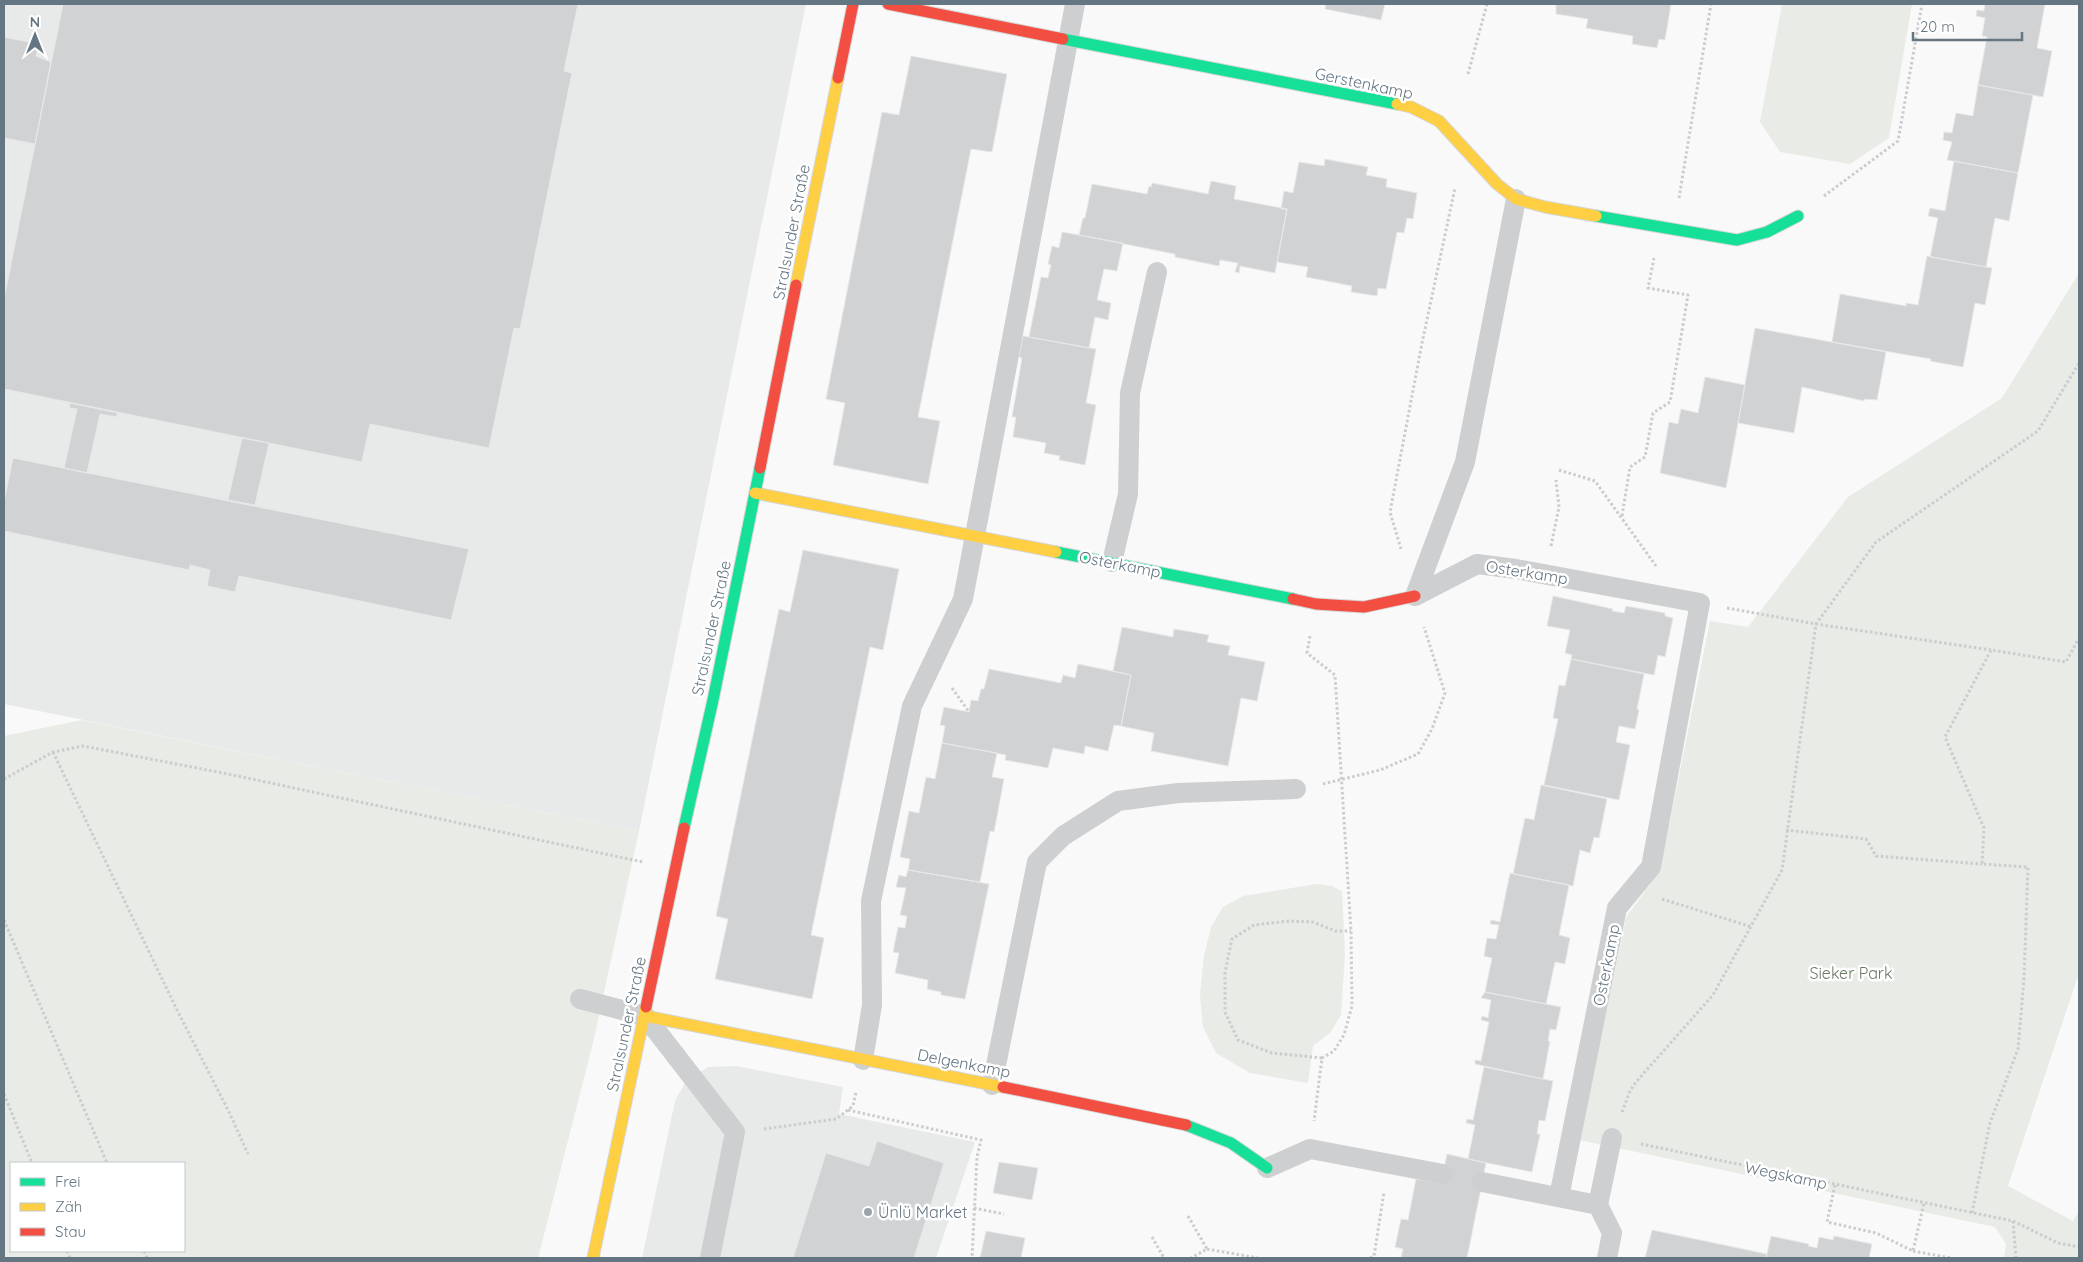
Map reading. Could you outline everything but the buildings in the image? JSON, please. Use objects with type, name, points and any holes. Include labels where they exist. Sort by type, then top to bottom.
[{"type":"street","name":"Stralsunder Straße","points":[[593,1258],[675,869],[713,700],[853,4]]},
{"type":"street","name":"Gerstenkamp","points":[[888,4],[1411,107],[1439,121],[1497,184],[1516,199],[1545,207],[1737,240],[1767,232],[1798,216]]},
{"type":"street","name":"Osterkamp","points":[[755,493],[1112,562],[1316,604],[1364,607],[1415,596]]},
{"type":"street","name":"Delgenkamp","points":[[645,1016],[1169,1120],[1200,1129],[1231,1143],[1267,1168]]},
{"type":"lane","points":[[863,1060],[872,1005],[871,900],[912,706],[963,600],[1075,4]]},
{"type":"lane","points":[[1415,596],[1465,462],[1516,199]]},
{"type":"lane","points":[[1112,562],[1128,494],[1130,392],[1157,272]]},
{"type":"lane","name":"Osterkamp","points":[[1415,596],[1477,564],[1543,573],[1700,603],[1651,866],[1618,908],[1559,1197]]},
{"type":"lane","points":[[992,1085],[1037,862],[1044,855],[1064,836],[1118,801],[1178,793],[1296,789]]},
{"type":"lane","points":[[580,999],[645,1016],[734,1132],[710,1258]]},
{"type":"lane","points":[[1607,1258],[1612,1232],[1598,1205],[1612,1138]]},
{"type":"lane","points":[[1267,1168],[1310,1149],[1442,1174]]},
{"type":"lane","points":[[1482,1182],[1598,1205]]},
{"type":"path","points":[[1468,74],[1487,4]]},
{"type":"path","points":[[1622,516],[1630,467],[1645,457],[1653,412],[1670,402],[1688,295],[1648,288],[1661,226],[1680,196],[1711,4]]},
{"type":"path","points":[[1798,216],[1898,141],[1922,4]]},
{"type":"path","points":[[1296,789],[1342,781],[1380,770],[1418,754],[1432,729],[1445,693],[1390,512],[1422,343],[1464,148]]},
{"type":"path","points":[[1612,1138],[1630,1091],[1713,995],[1782,870],[1786,830],[1816,624],[1876,542],[2038,431],[2079,363]]},
{"type":"path","points":[[1559,470],[1595,481],[1622,516],[1679,599]]},
{"type":"path","points":[[1543,573],[1559,507],[1556,480]]},
{"type":"path","points":[[1700,603],[1816,624],[2066,662],[2079,638]]},
{"type":"path","points":[[1316,604],[1306,653],[1335,675],[1351,932],[1352,1006],[1344,1035],[1334,1051],[1322,1058],[1272,1054],[1238,1040],[1225,1012],[1224,972],[1232,939],[1254,925],[1289,921],[1313,922],[1335,931],[1351,932]]},
{"type":"path","points":[[1982,864],[1984,828],[1945,737],[1991,650]]},
{"type":"path","points":[[4,779],[53,752],[83,746],[228,774],[675,869]]},
{"type":"path","points":[[53,752],[248,1154]]},
{"type":"path","points":[[1786,830],[1866,839],[1876,856],[2028,866],[2024,979],[2018,1049],[1990,1123],[1972,1212]]},
{"type":"path","points":[[1633,890],[1752,927]]},
{"type":"path","points":[[4,920],[107,1162]]},
{"type":"path","points":[[1310,1149],[1322,1058]]},
{"type":"path","points":[[734,1132],[836,1119],[853,1106],[863,1060]]},
{"type":"path","points":[[4,1094],[32,1162]]},
{"type":"path","points":[[848,1110],[981,1140],[977,1157],[972,1258]]},
{"type":"path","name":"Wegskamp","points":[[1612,1138],[2013,1221],[2058,1243],[2079,1247]]},
{"type":"path","points":[[1370,1258],[1374,1256],[1389,1163]]},
{"type":"path","points":[[1835,1185],[1827,1222],[1876,1233],[1913,1251],[1951,1258]]},
{"type":"path","points":[[1913,1251],[1924,1203]]},
{"type":"path","points":[[974,1208],[1004,1214]]},
{"type":"path","points":[[1188,1216],[1207,1249]]},
{"type":"path","points":[[2013,1221],[2016,1258]]},
{"type":"path","points":[[1152,1237],[1164,1258]]},
{"type":"path","points":[[1191,1258],[1207,1249],[1258,1258]]},
{"type":"shaded area","points":[[4,4],[806,4],[639,831],[4,704]]},
{"type":"shaded area","points":[[736,1066],[843,1087],[839,1114],[975,1142],[936,1258],[642,1258],[675,1101],[686,1081],[708,1067]]},
{"type":"green space","points":[[1782,4],[1912,4],[1889,138],[1850,164],[1780,152],[1760,122]]},
{"type":"green space","name":"Sieker Park","points":[[2079,273],[2079,973],[2008,1186],[2073,1221],[2079,1212],[2079,1258],[2004,1258],[2006,1244],[1995,1227],[1579,1140],[1626,917],[1660,871],[1710,621],[1748,627],[1848,497],[2002,398]]},
{"type":"green space","points":[[82,720],[639,831],[593,1043],[538,1258],[4,1258],[4,736]]},
{"type":"green space","points":[[1317,884],[1332,886],[1342,891],[1345,954],[1341,1015],[1330,1033],[1313,1046],[1308,1083],[1250,1073],[1216,1053],[1203,1027],[1200,995],[1204,956],[1211,927],[1223,907],[1243,896]]},
{"type":"traffic: fast","points":[[1063,39],[1397,104]]},
{"type":"traffic: fast","points":[[1596,216],[1737,240],[1767,232],[1798,216]]},
{"type":"traffic: fast","points":[[684,828],[713,700],[760,468]]},
{"type":"traffic: fast","points":[[1056,552],[1293,599]]},
{"type":"traffic: fast","points":[[1186,1125],[1231,1143],[1267,1168]]},
{"type":"traffic: slow","points":[[796,285],[838,78]]},
{"type":"traffic: slow","points":[[1397,104],[1411,107],[1439,121],[1497,184],[1516,199],[1545,207],[1596,216]]},
{"type":"traffic: slow","points":[[755,493],[1056,552]]},
{"type":"traffic: slow","points":[[593,1258],[646,1007]]},
{"type":"traffic: slow","points":[[645,1016],[1003,1087]]},
{"type":"traffic: jam","points":[[838,78],[853,4]]},
{"type":"traffic: jam","points":[[888,4],[1063,39]]},
{"type":"traffic: jam","points":[[760,468],[796,285]]},
{"type":"traffic: jam","points":[[1293,599],[1316,604],[1364,607],[1415,596]]},
{"type":"traffic: jam","points":[[646,1007],[684,828]]},
{"type":"traffic: jam","points":[[1003,1087],[1186,1125]]},
{"type":"place","name":"Ünlü Market","points":[[868,1212]]}]
